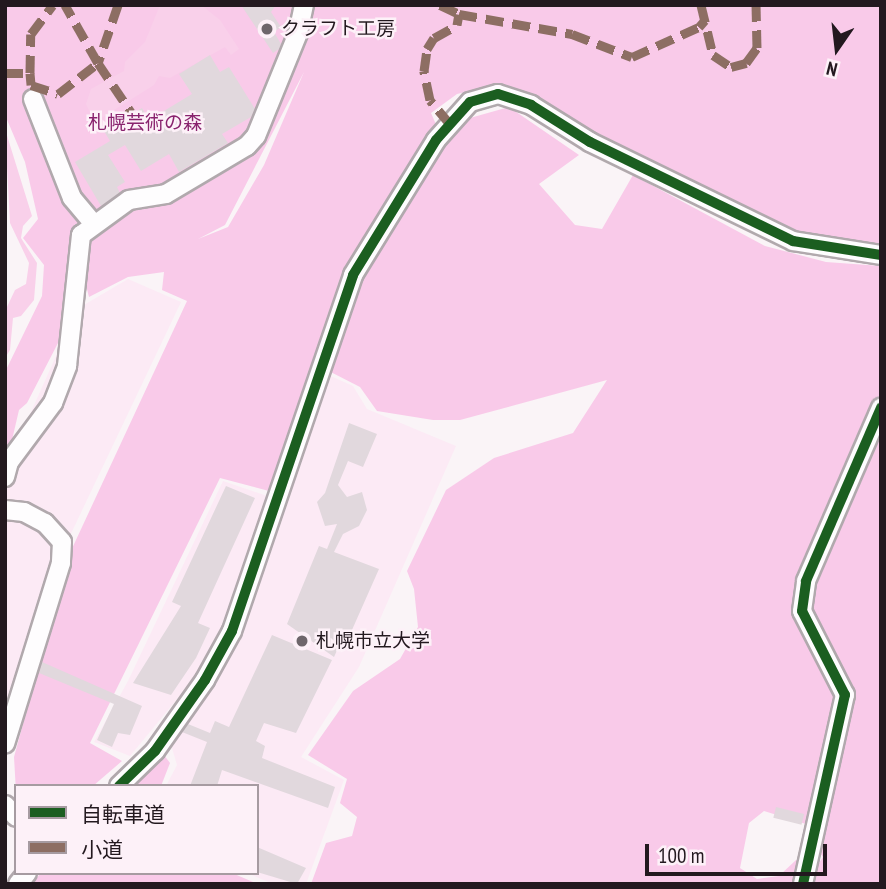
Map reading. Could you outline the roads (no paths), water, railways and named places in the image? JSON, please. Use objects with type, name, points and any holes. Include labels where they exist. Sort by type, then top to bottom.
[{"type":"street","points":[[5,477],[9,462],[53,404],[66,366],[81,235],[93,223],[129,200],[166,194],[247,146],[256,136],[298,33],[304,5]]},
{"type":"street","points":[[121,784],[155,751],[205,680],[232,631],[353,275],[436,140],[470,103],[498,94],[531,105],[590,142],[793,240],[881,255]]},
{"type":"street","points":[[33,99],[72,198],[93,223]]},
{"type":"street","points":[[803,884],[845,695],[802,611],[806,581],[881,408]]},
{"type":"street","points":[[5,510],[24,512],[45,523],[62,542],[61,563],[5,744]]},
{"type":"place","name":"クラフト工房","points":[[267,29]]},
{"type":"place","name":"札幌市立大学","points":[[302,641]]},
{"type":"park label","name":"札幌芸術の森","points":[[145,123]]}]
